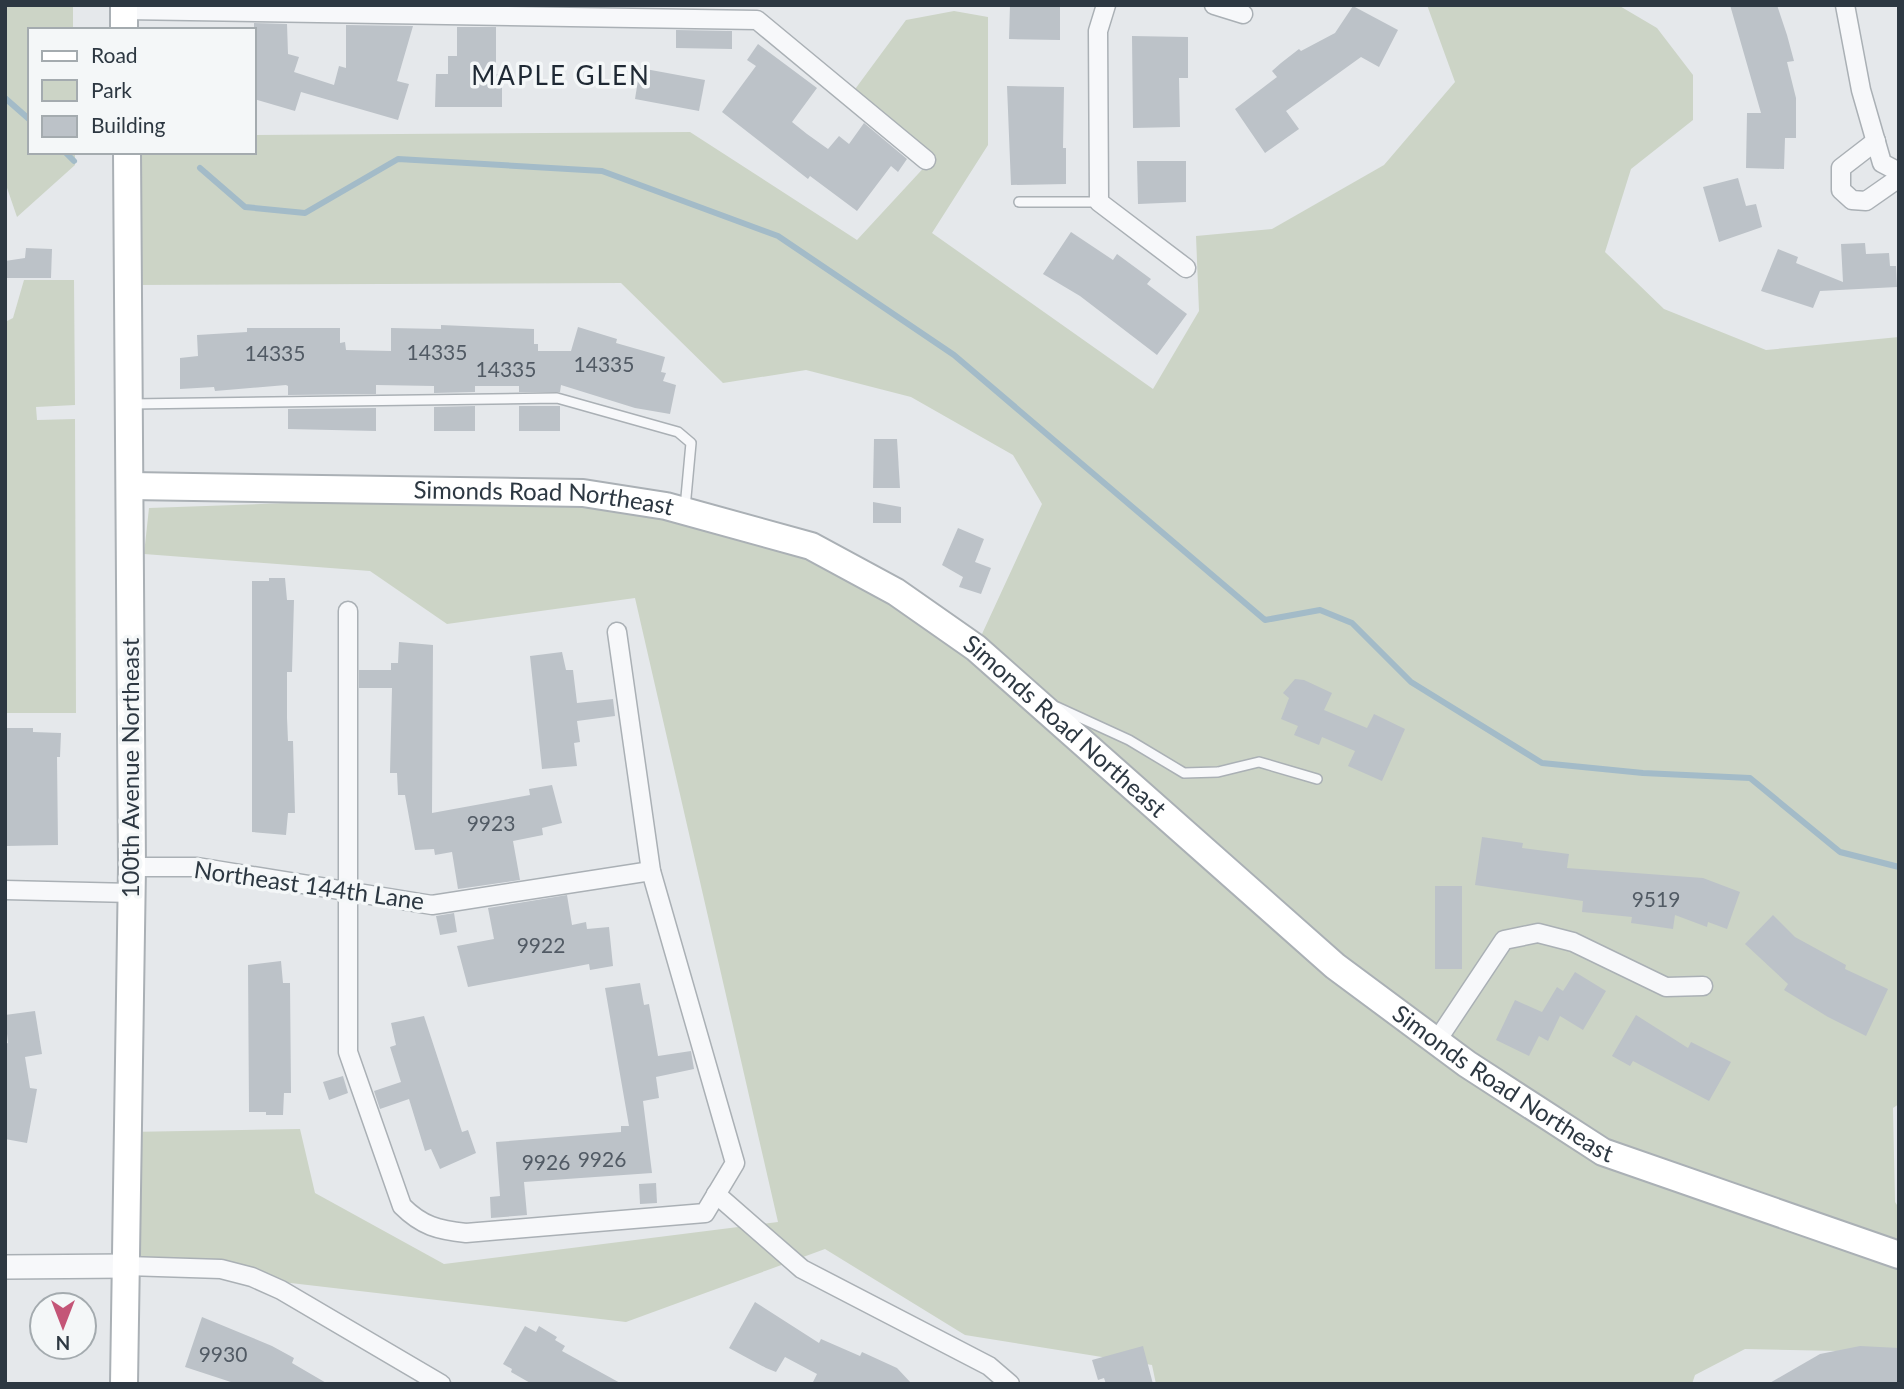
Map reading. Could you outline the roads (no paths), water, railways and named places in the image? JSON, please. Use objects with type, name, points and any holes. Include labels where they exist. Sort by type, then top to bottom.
[{"type":"main road","name":"100th Avenue Northeast","points":[[124,1384],[132,893],[131,404],[127,154]]},
{"type":"main road","name":"Simonds Road Northeast","points":[[131,486],[583,494],[685,510],[811,546],[906,599],[976,648],[1335,967],[1436,1042],[1603,1152],[1899,1255]]},
{"type":"street","points":[[1106,5],[1098,31],[1099,202],[1186,268]]},
{"type":"street","points":[[1214,5],[1243,14]]},
{"type":"street","points":[[1845,5],[1861,90],[1882,163],[1899,172]]},
{"type":"street","points":[[124,15],[757,20],[926,160]]},
{"type":"street","points":[[1876,141],[1841,168],[1841,190],[1852,200],[1866,201],[1899,178]]},
{"type":"street","points":[[348,611],[348,1052],[402,1206],[418,1222],[437,1230],[466,1233],[705,1213],[735,1163],[651,871],[617,632]]},
{"type":"street","name":"Northeast 144th Lane","points":[[132,867],[197,867],[432,905],[651,871]]},
{"type":"street","points":[[5,890],[132,893]]},
{"type":"street","points":[[1436,1042],[1504,940],[1515,937],[1538,933],[1573,942],[1666,987],[1703,986]]},
{"type":"street","points":[[716,1194],[802,1269],[989,1366],[1010,1384]]},
{"type":"street","points":[[5,1267],[127,1266],[221,1269],[281,1290],[441,1384]]},
{"type":"lane","points":[[1019,202],[1099,202]]},
{"type":"lane","points":[[131,404],[557,398],[678,432],[691,443],[685,510]]},
{"type":"lane","points":[[1027,693],[1129,740],[1184,773],[1218,772],[1259,762],[1317,779]]},
{"type":"waterway","points":[[5,98],[28,118]]},
{"type":"waterway","points":[[67,154],[74,161]]},
{"type":"waterway","points":[[200,168],[245,207],[305,213],[398,159],[602,171],[778,236],[954,355],[1265,620],[1320,610],[1352,623],[1411,682],[1542,763],[1643,773],[1750,778],[1840,852],[1899,867]]},
{"type":"district","name":"MAPLE GLEN","points":[[561,76]]}]
